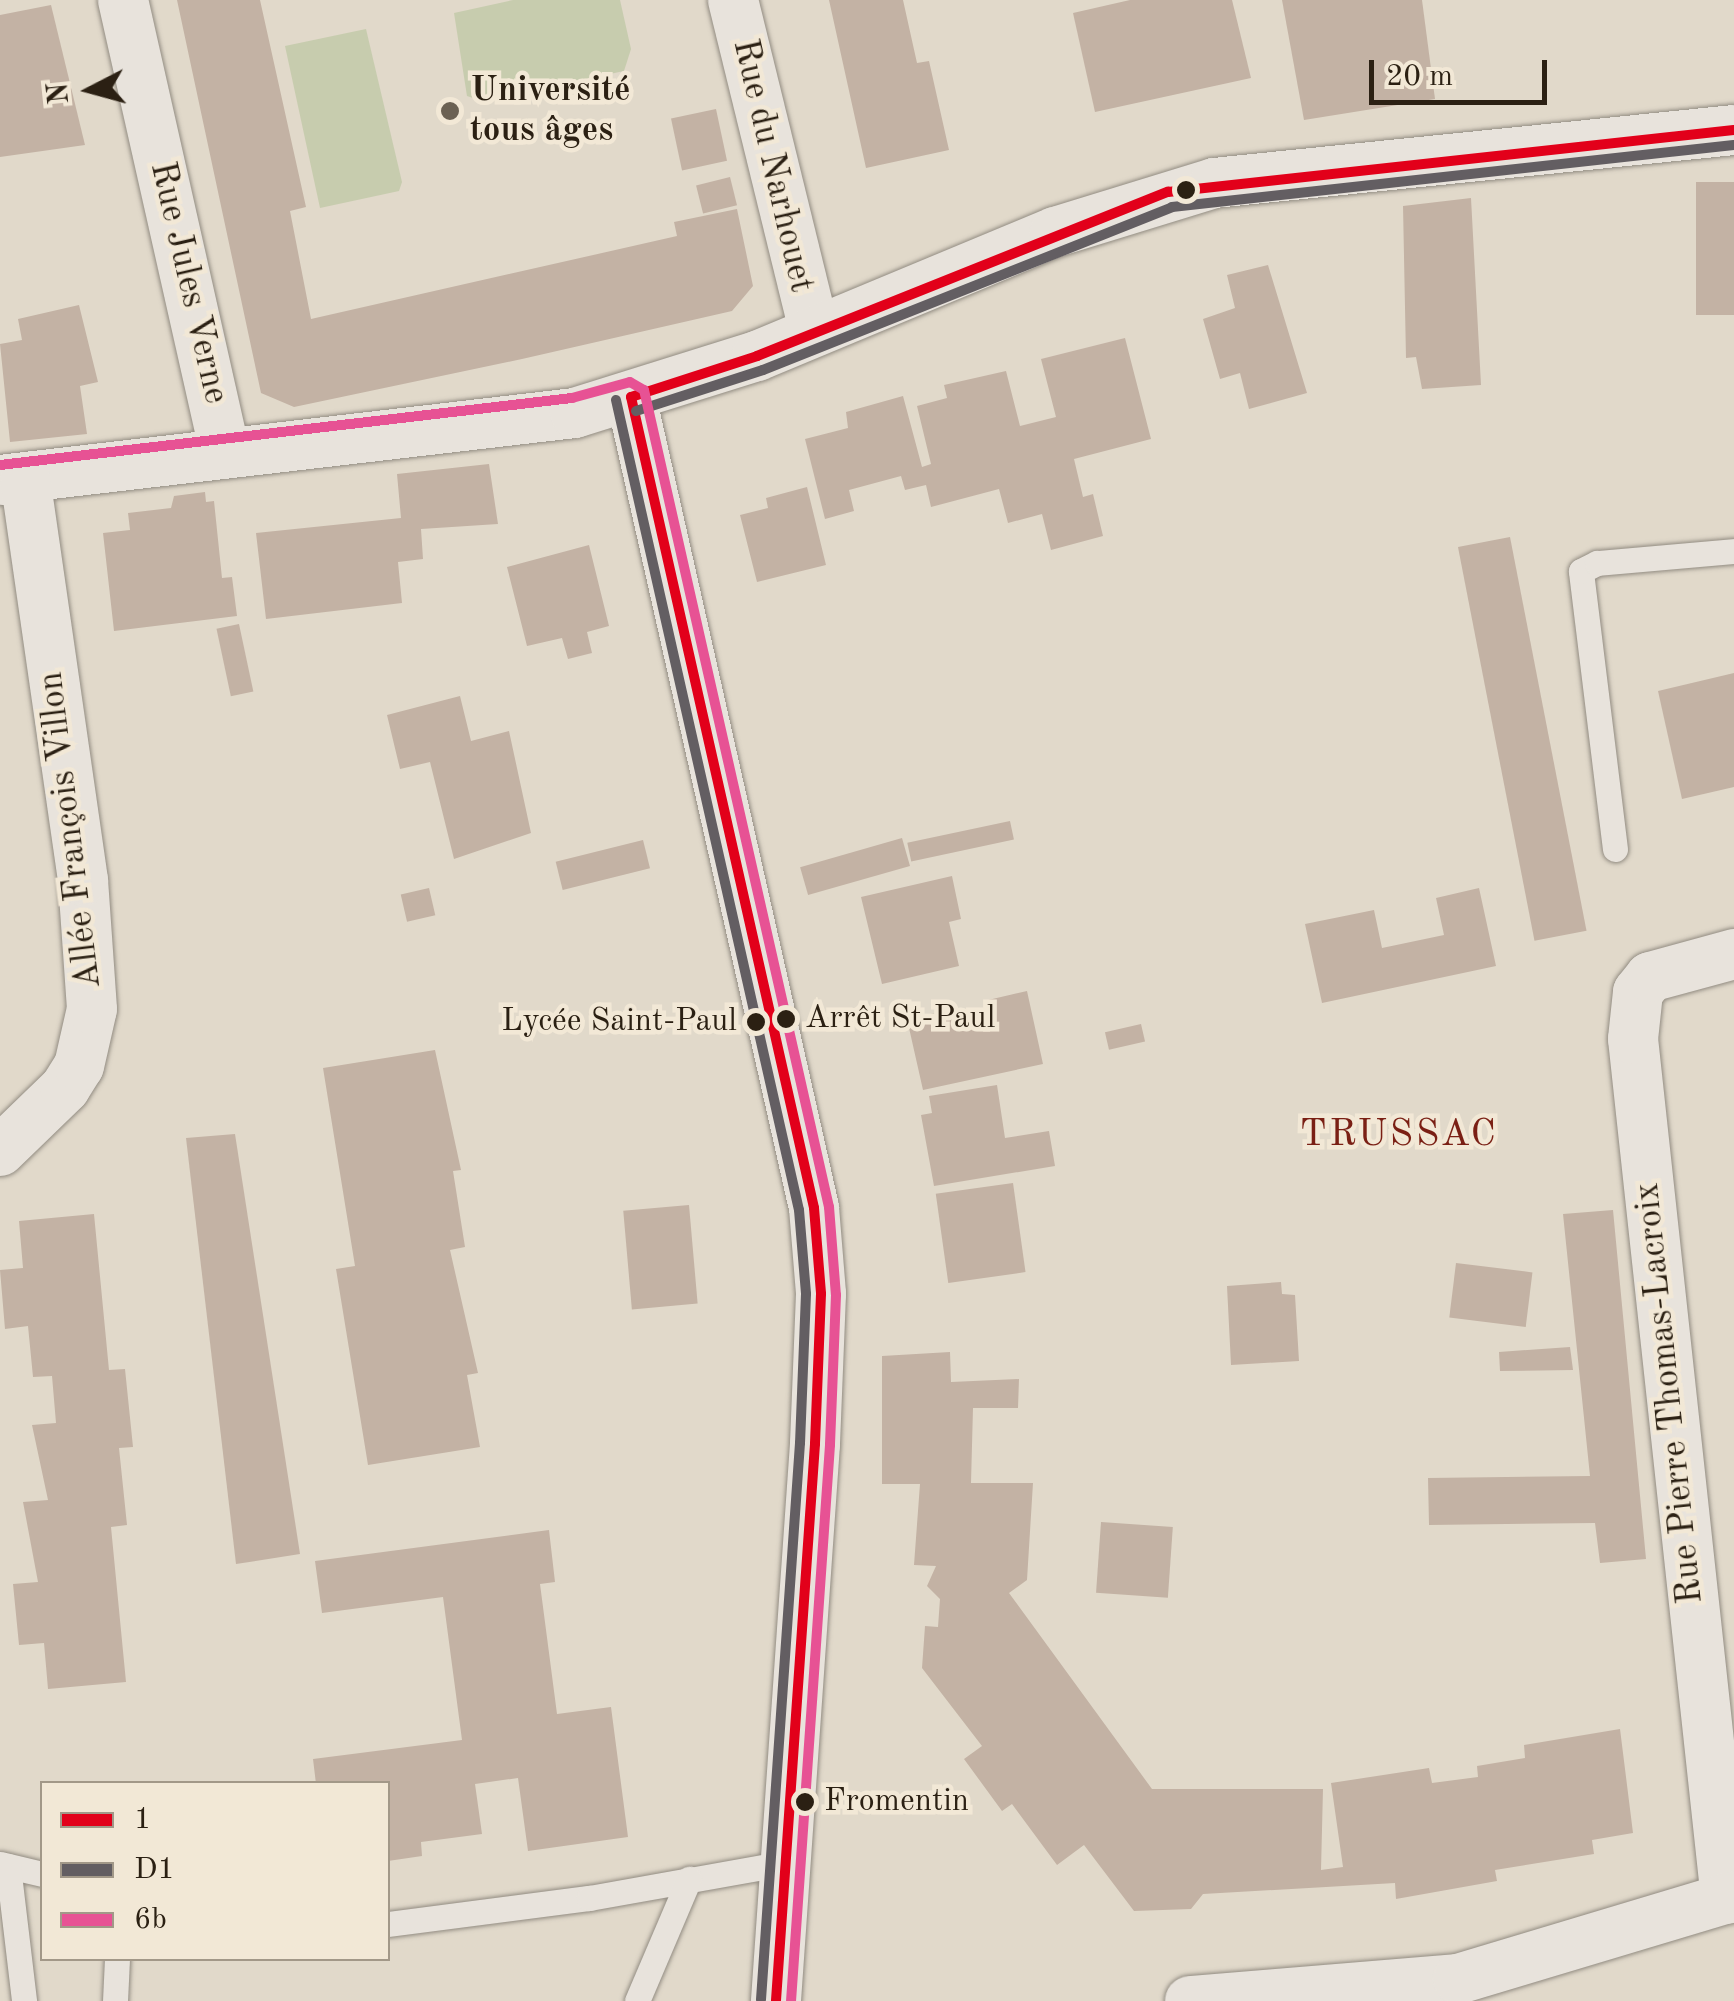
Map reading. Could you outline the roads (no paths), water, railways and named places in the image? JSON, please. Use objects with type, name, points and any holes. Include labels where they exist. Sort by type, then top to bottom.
[{"type":"street","name":"Rue Jules Verne","points":[[123,0],[224,450]]},
{"type":"street","name":"Rue du Narhouet","points":[[733,0],[814,331]]},
{"type":"street","points":[[12,479],[224,450],[575,413],[631,398],[814,331],[1168,192],[1346,168],[1734,130]]},
{"type":"street","points":[[631,398],[814,1208],[821,1294],[815,1444],[776,2001]]},
{"type":"street","name":"Allée François Villon","points":[[0,1150],[65,1088],[78,1066],[92,1009],[83,880],[12,479]]},
{"type":"street","name":"Rue Pierre Thomas-Lacroix","points":[[1730,1898],[1633,1039],[1638,992],[1650,977],[1734,954]]},
{"type":"street","points":[[1190,2001],[1428,1982],[1511,1985],[1730,1898]]},
{"type":"lane","points":[[1615,849],[1581,571],[1597,562],[1734,551]]},
{"type":"lane","points":[[390,1924],[785,1863]]},
{"type":"lane","points":[[24,2001],[4,1865],[40,1874]]},
{"type":"lane","points":[[637,2001],[688,1879]]},
{"type":"lane","points":[[115,2001],[116,1961]]},
{"type":"place","name":"Université tous âges","points":[[450,111]]},
{"type":"place","name":"Arrêt St-Paul","points":[[786,1019]]},
{"type":"place","name":"Lycée Saint-Paul","points":[[756,1022]]},
{"type":"place","name":"Fromentin","points":[[805,1802]]},
{"type":"district","name":"TRUSSAC","points":[[1399,1136]]}]
